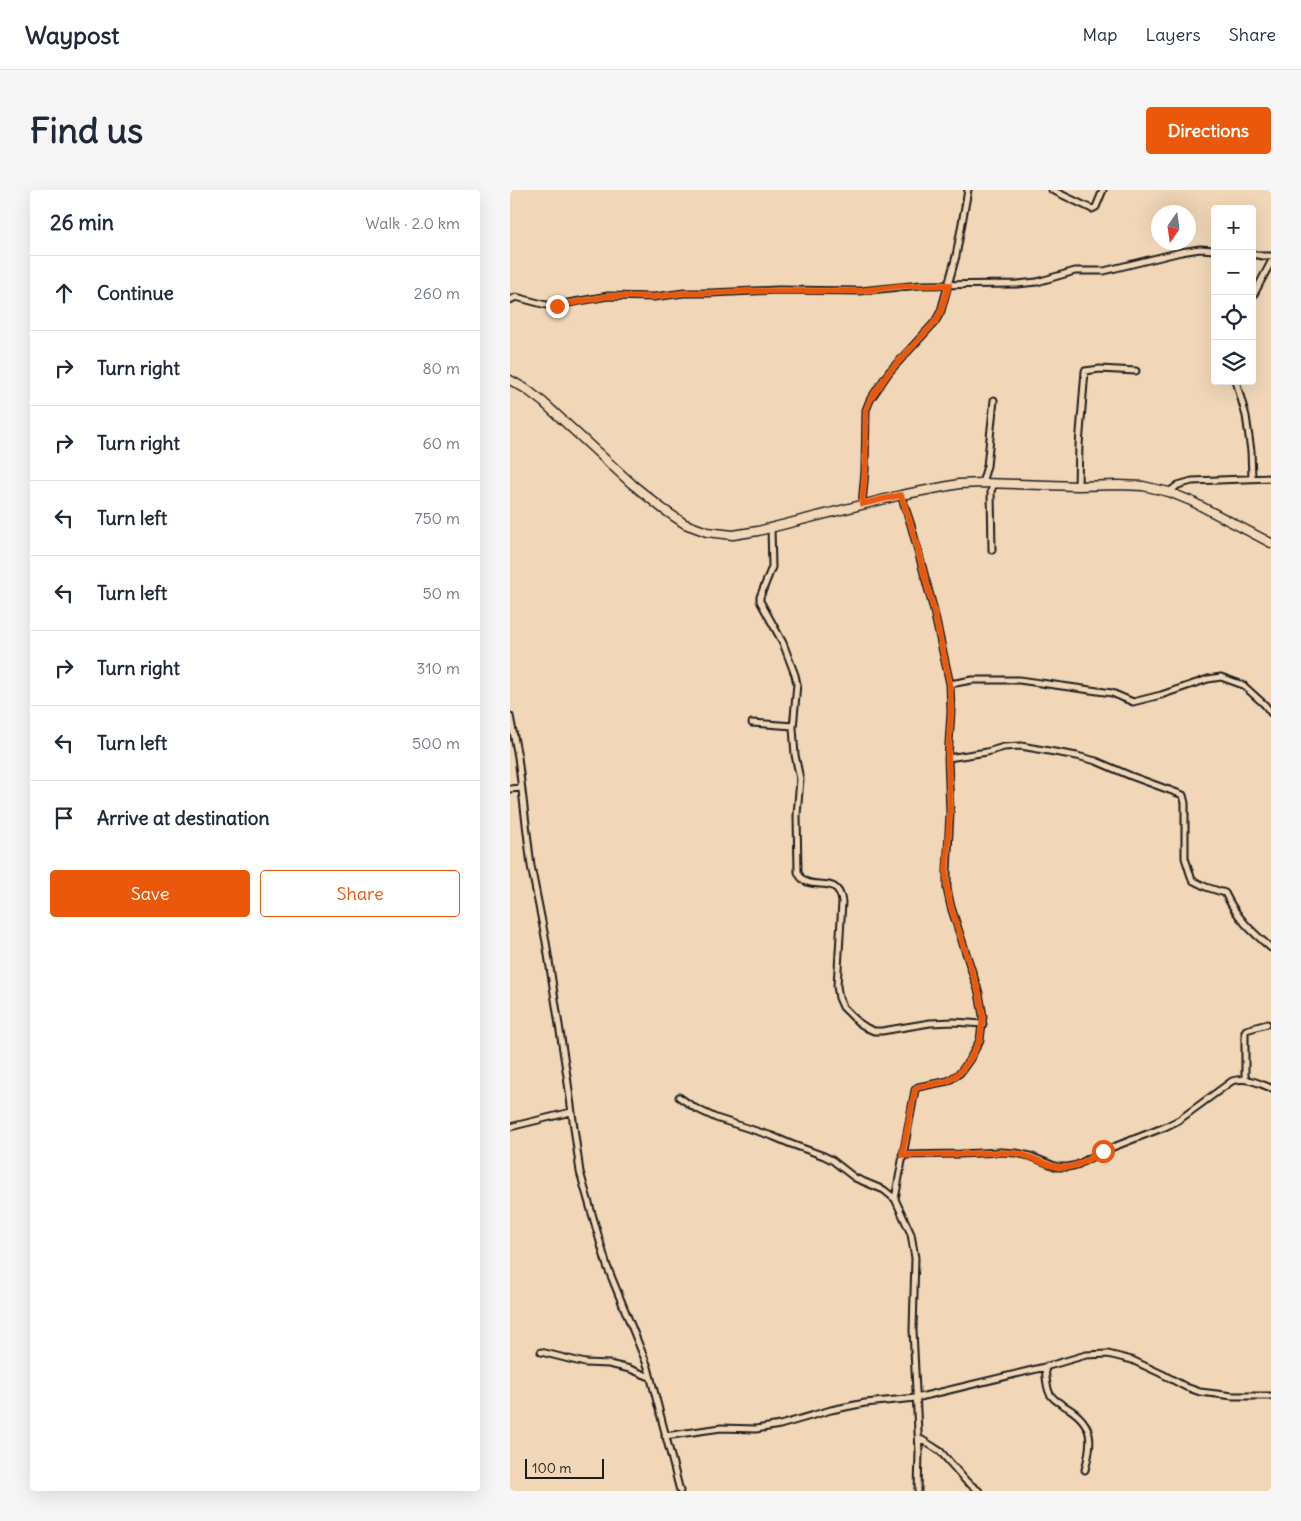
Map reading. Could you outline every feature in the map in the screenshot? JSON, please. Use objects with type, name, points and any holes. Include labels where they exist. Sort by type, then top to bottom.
[{"type":"main road","points":[[510,380],[543,402],[662,509],[685,524],[707,532],[733,534],[771,528],[862,504],[959,484],[1143,486],[1169,492],[1191,501],[1271,543]]},
{"type":"street","points":[[862,504],[865,471],[866,410],[870,400],[889,372],[935,322],[941,311],[956,256],[968,190]]},
{"type":"street","points":[[1052,190],[1092,209],[1096,207],[1103,190]]},
{"type":"street","points":[[510,300],[516,297],[557,306],[608,296],[654,297],[684,293],[770,290],[860,291],[901,286],[1017,284],[1037,282],[1075,271],[1104,270],[1200,249],[1211,250]]},
{"type":"street","points":[[1256,255],[1271,256]]},
{"type":"street","points":[[1254,295],[1271,262]]},
{"type":"street","points":[[1078,486],[1085,371],[1100,369],[1136,371]]},
{"type":"street","points":[[1237,385],[1246,416],[1251,451],[1252,478]]},
{"type":"street","points":[[982,483],[987,466],[994,400]]},
{"type":"street","points":[[1169,492],[1178,485],[1192,480],[1271,478]]},
{"type":"street","points":[[992,550],[991,492],[994,484]]},
{"type":"street","points":[[895,1199],[915,1090],[918,1087],[948,1081],[960,1072],[970,1059],[980,1040],[983,1024],[979,993],[947,889],[946,870],[950,813],[948,758],[951,712],[950,684],[933,607],[901,495]]},
{"type":"street","points":[[771,528],[772,567],[760,601],[783,644],[797,684],[793,726],[800,785],[797,816],[798,872],[800,877],[806,882],[835,886],[841,895],[838,998],[843,1007],[858,1022],[874,1031],[930,1023],[983,1024]]},
{"type":"street","points":[[950,684],[972,680],[1018,680],[1112,693],[1133,702],[1208,679],[1221,677],[1243,685],[1271,713]]},
{"type":"street","points":[[510,716],[531,866],[546,942],[580,1172],[607,1266],[650,1377],[680,1491]]},
{"type":"street","points":[[752,723],[793,726]]},
{"type":"street","points":[[948,758],[987,752],[1004,747],[1021,746],[1096,761],[1183,795],[1185,803],[1185,858],[1192,880],[1225,893],[1246,926],[1271,948]]},
{"type":"street","points":[[510,789],[521,788]]},
{"type":"street","points":[[1245,1079],[1246,1030],[1267,1024]]},
{"type":"street","points":[[902,1155],[1016,1153],[1030,1156],[1057,1167],[1068,1167],[1077,1165],[1110,1148],[1179,1120],[1232,1081],[1241,1078],[1271,1088]]},
{"type":"street","points":[[679,1097],[695,1108],[716,1118],[772,1136],[824,1156],[856,1178],[884,1190],[895,1199],[912,1234],[915,1258],[913,1330],[919,1438],[918,1491]]},
{"type":"street","points":[[510,1127],[571,1112]]},
{"type":"street","points":[[542,1352],[585,1363],[609,1364],[630,1369],[650,1377]]},
{"type":"street","points":[[665,1436],[721,1428],[756,1429],[780,1426],[831,1410],[866,1403],[916,1398],[1045,1367],[1086,1355],[1108,1354],[1132,1360],[1200,1392],[1233,1396],[1271,1396]]},
{"type":"street","points":[[1045,1367],[1048,1389],[1051,1396],[1056,1402],[1076,1414],[1089,1430],[1089,1453],[1085,1470]]},
{"type":"street","points":[[919,1438],[940,1451],[966,1481],[979,1491]]},
{"type":"route","points":[[557,306],[608,296],[654,297],[684,293],[778,290],[860,291],[881,290],[901,286],[949,285],[941,311],[935,322],[889,372],[870,400],[865,416],[867,430],[862,504],[901,495],[906,507],[933,607],[950,684],[951,712],[948,758],[950,813],[946,870],[947,889],[965,955],[979,993],[983,1016],[980,1040],[970,1059],[960,1072],[948,1081],[918,1087],[915,1090],[902,1155],[1016,1153],[1030,1156],[1057,1167],[1068,1167],[1077,1165],[1103,1151]]}]
